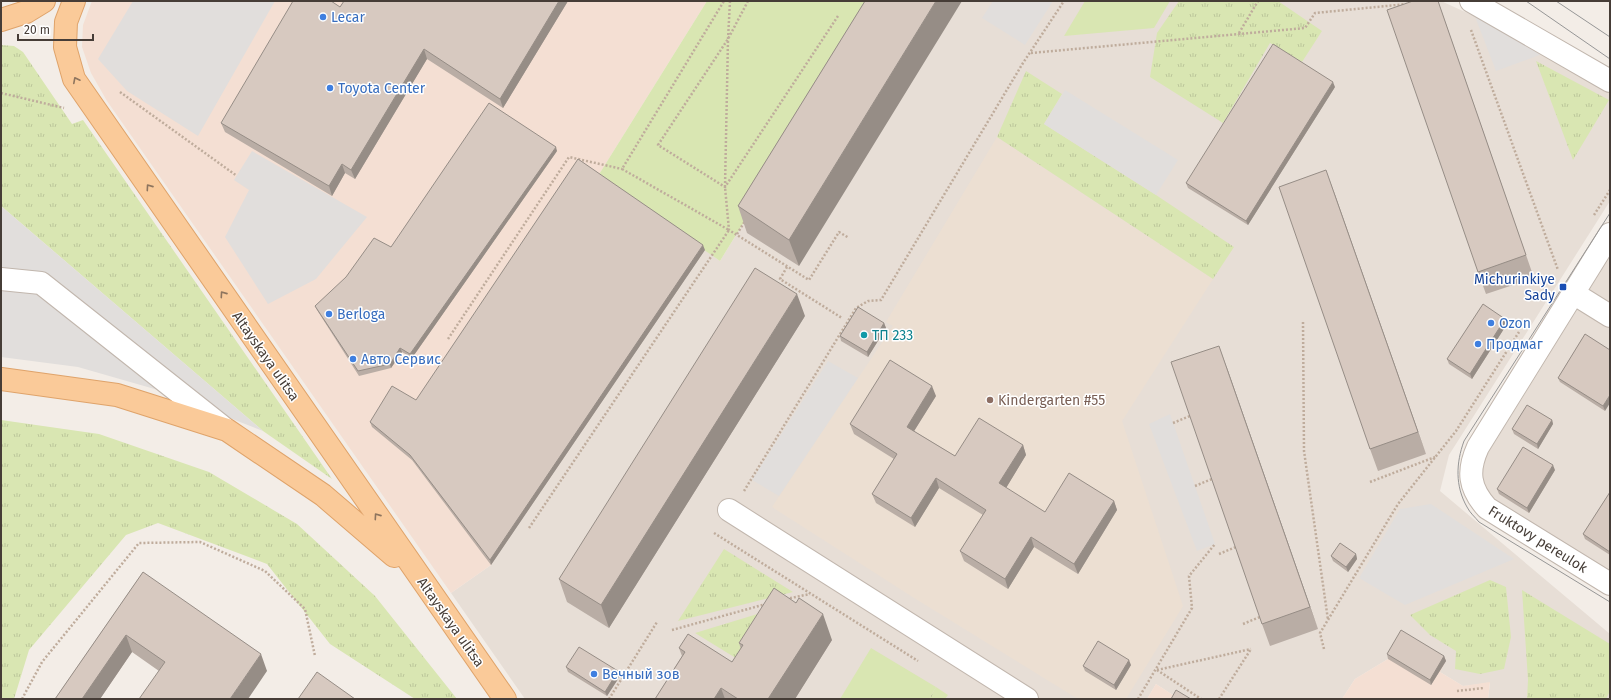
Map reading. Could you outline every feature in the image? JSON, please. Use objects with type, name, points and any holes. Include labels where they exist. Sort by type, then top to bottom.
[{"type":"main road","points":[[1,20],[26,12],[44,1]]},
{"type":"main road","name":"Altayskaya ulitsa","points":[[74,1],[66,22],[65,47],[74,79],[505,699]]},
{"type":"main road","points":[[1,379],[117,395],[227,430],[323,495],[372,536],[423,582]]},
{"type":"street","points":[[1471,1],[1610,81]]},
{"type":"street","points":[[1610,234],[1573,293],[1610,316]]},
{"type":"street","points":[[1,279],[41,283],[227,430]]},
{"type":"street","name":"Fruktovy pereulok","points":[[1573,293],[1478,447],[1470,472],[1473,486],[1478,498],[1487,508],[1610,584]]},
{"type":"street","points":[[728,510],[1027,699]]},
{"type":"path","points":[[622,168],[724,1]]},
{"type":"path","points":[[529,528],[729,230],[725,187],[730,1]]},
{"type":"path","points":[[725,187],[658,145],[728,40],[748,1]]},
{"type":"path","points":[[743,492],[856,308],[868,301],[881,300],[1030,53],[1064,1]]},
{"type":"path","points":[[1239,33],[1258,1]]},
{"type":"path","points":[[1030,53],[1305,28],[1315,13],[1407,4]]},
{"type":"path","points":[[725,187],[838,16]]},
{"type":"path","points":[[1468,23],[1558,270]]},
{"type":"path","points":[[120,92],[237,176]]},
{"type":"path","points":[[1,93],[67,109]]},
{"type":"path","points":[[448,339],[569,157],[622,168],[737,234],[809,280],[839,232],[849,238]]},
{"type":"path","points":[[737,234],[745,221]]},
{"type":"path","points":[[787,267],[780,279],[842,318]]},
{"type":"path","points":[[1303,322],[1304,451],[1328,620]]},
{"type":"path","points":[[1324,649],[1320,633],[1398,504],[1456,431],[1522,326]]},
{"type":"path","points":[[1173,423],[1190,416]]},
{"type":"path","points":[[1370,482],[1435,457]]},
{"type":"path","points":[[1195,486],[1212,479]]},
{"type":"path","points":[[714,533],[924,664]]},
{"type":"path","points":[[22,699],[42,662],[139,543],[200,542],[265,571],[305,609],[315,656]]},
{"type":"path","points":[[1138,699],[1192,608],[1189,576],[1215,544]]},
{"type":"path","points":[[1218,554],[1236,547]]},
{"type":"path","points":[[781,600],[811,594]]},
{"type":"path","points":[[784,604],[789,598]]},
{"type":"path","points":[[672,630],[767,604]]},
{"type":"path","points":[[1243,624],[1260,617]]},
{"type":"path","points":[[609,699],[657,622]]},
{"type":"path","points":[[1156,670],[1251,649],[1219,699]]},
{"type":"path","points":[[1156,670],[1201,699]]},
{"type":"path","points":[[1457,691],[1484,688]]},
{"type":"shaded area","points":[[92,1],[707,1],[598,176],[491,565],[451,593],[107,101],[91,73],[82,47],[83,25]]},
{"type":"shaded area","points":[[133,1],[275,1],[198,136],[127,91],[98,59]]},
{"type":"shaded area","points":[[880,1],[1441,1],[1610,78],[1610,201],[1449,455],[1440,491],[1610,634],[1610,699],[1488,699],[1490,683],[1463,686],[1440,672],[1388,659],[1355,679],[1342,699],[1179,699],[1156,684],[1147,699],[525,699],[451,593],[491,565],[705,250],[720,261]]},
{"type":"shaded area","points":[[993,1],[1053,1],[1025,45],[982,18]]},
{"type":"shaded area","points":[[1469,1],[1553,50],[1496,71]]},
{"type":"shaded area","points":[[1065,90],[1178,160],[1156,195],[1044,124]]},
{"type":"shaded area","name":"Kindergarten #55","points":[[997,137],[1213,279],[1122,421],[1183,606],[1126,699],[1078,699],[911,596],[772,507],[893,326],[886,322]]},
{"type":"shaded area","points":[[252,151],[367,217],[316,279],[268,304],[225,237],[249,190],[234,180]]},
{"type":"shaded area","points":[[1,206],[263,431],[158,390],[78,367],[1,357]]},
{"type":"shaded area","points":[[1610,257],[1610,574],[1486,499],[1475,474]]},
{"type":"shaded area","points":[[828,361],[858,378],[779,496],[752,480]]},
{"type":"shaded area","points":[[1170,414],[1215,544],[1197,551],[1149,424]]},
{"type":"shaded area","points":[[1431,504],[1514,559],[1405,605],[1359,578],[1400,509]]},
{"type":"shaded area","points":[[1388,659],[1446,661],[1440,672],[1463,686],[1490,682],[1488,699],[1342,699],[1355,679]]},
{"type":"shaded area","points":[[1156,684],[1179,699],[1147,699]]},
{"type":"green space","points":[[707,1],[880,1],[720,261],[598,176]]},
{"type":"green space","points":[[1085,1],[1170,1],[1154,28],[1064,36]]},
{"type":"green space","points":[[1179,1],[1278,1],[1322,31],[1302,62],[1270,43],[1223,123],[1150,77],[1157,33]]},
{"type":"green space","points":[[1,45],[14,46],[23,52],[72,124],[83,120],[332,479],[263,431],[1,206]]},
{"type":"green space","points":[[1536,61],[1609,100],[1573,160]]},
{"type":"green space","points":[[1026,71],[1062,94],[1044,124],[1156,195],[1234,247],[1213,279],[997,137]]},
{"type":"green space","points":[[1,420],[99,434],[209,472],[297,524],[375,596],[457,699],[415,699],[330,644],[267,564],[158,523],[126,535],[29,650],[14,699],[1,699]]},
{"type":"green space","points":[[724,549],[793,592],[678,621]]},
{"type":"green space","points":[[1490,580],[1506,587],[1511,637],[1504,669],[1480,674],[1455,669],[1456,651],[1430,635],[1410,615]]},
{"type":"green space","points":[[1522,590],[1610,644],[1610,691],[1606,699],[1527,699],[1528,680]]},
{"type":"green space","points":[[774,609],[739,660],[695,633]]},
{"type":"green space","points":[[871,648],[936,687],[929,699],[840,699]]},
{"type":"green space","points":[[936,687],[948,695],[945,699],[929,699]]},
{"type":"building","name":"Toyota Center","points":[[293,1],[331,1],[340,7],[344,1],[559,1],[500,99],[424,49],[351,170],[342,164],[329,186],[221,123]]},
{"type":"building","points":[[865,1],[936,1],[789,240],[738,206]]},
{"type":"building","points":[[1413,1],[1438,1],[1526,255],[1478,272],[1387,10]]},
{"type":"building","points":[[1273,44],[1333,82],[1246,221],[1186,183]]},
{"type":"building","points":[[489,103],[556,147],[410,354],[400,348],[390,364],[358,371],[315,306],[346,277],[374,238],[391,247]]},
{"type":"building","points":[[578,159],[703,245],[490,560],[410,455],[370,422],[392,386],[416,400]]},
{"type":"building","points":[[1326,170],[1418,432],[1370,449],[1279,187]]},
{"type":"building","points":[[755,268],[797,294],[601,605],[559,579]]},
{"type":"building","name":"Продмаг","points":[[1483,304],[1505,319],[1470,374],[1447,359]]},
{"type":"building","name":"ТП 233","points":[[858,307],[884,323],[867,352],[840,336]]},
{"type":"building","points":[[1585,334],[1610,350],[1610,395],[1603,406],[1558,378]]},
{"type":"building","points":[[1219,346],[1310,607],[1262,624],[1171,362]]},
{"type":"building","points":[[890,360],[932,386],[907,427],[955,456],[979,418],[1023,445],[999,483],[1045,512],[1069,473],[1114,501],[1074,564],[1031,537],[1005,579],[960,551],[986,510],[936,478],[911,518],[872,494],[897,454],[850,424]]},
{"type":"building","points":[[1527,405],[1552,420],[1537,444],[1512,429]]},
{"type":"building","points":[[1523,447],[1553,465],[1527,508],[1497,489]]},
{"type":"building","points":[[1610,492],[1610,552],[1583,534]]},
{"type":"building","points":[[1340,543],[1356,554],[1346,567],[1331,556]]},
{"type":"building","points":[[143,572],[261,654],[230,699],[139,699],[165,662],[126,635],[82,699],[55,699]]},
{"type":"building","points":[[774,588],[796,603],[799,598],[823,614],[768,699],[738,699],[721,688],[714,699],[655,699],[685,652],[679,648],[688,634],[732,662],[743,645],[739,643]]},
{"type":"building","points":[[1401,630],[1444,656],[1430,680],[1387,654]]},
{"type":"building","points":[[1098,641],[1129,660],[1114,685],[1083,666]]},
{"type":"building","name":"Вечный зов","points":[[579,647],[618,671],[605,692],[566,667]]},
{"type":"building","points":[[317,672],[355,699],[298,699]]},
{"type":"building","points":[[1176,690],[1191,699],[1171,699]]},
{"type":"tram line","points":[[1526,1],[1610,59]]},
{"type":"tram line","points":[[1556,1],[1610,37]]},
{"type":"tram line","points":[[1610,213],[1464,441],[1458,466],[1460,491],[1467,507],[1479,522],[1610,602]]},
{"type":"place","name":"Lecar","points":[[323,17]]},
{"type":"place","name":"Toyota Center","points":[[330,88]]},
{"type":"place","name":"Michurinkiye Sady","points":[[1563,287]]},
{"type":"place","name":"Berloga","points":[[329,314]]},
{"type":"place","name":"Ozon","points":[[1491,323]]},
{"type":"place","name":"ТП 233","points":[[864,335]]},
{"type":"place","name":"Продмаг","points":[[1478,344]]},
{"type":"place","name":"Авто Сервис","points":[[353,359]]},
{"type":"place","name":"Kindergarten #55","points":[[990,400]]},
{"type":"place","name":"Вечный зов","points":[[594,674]]}]
